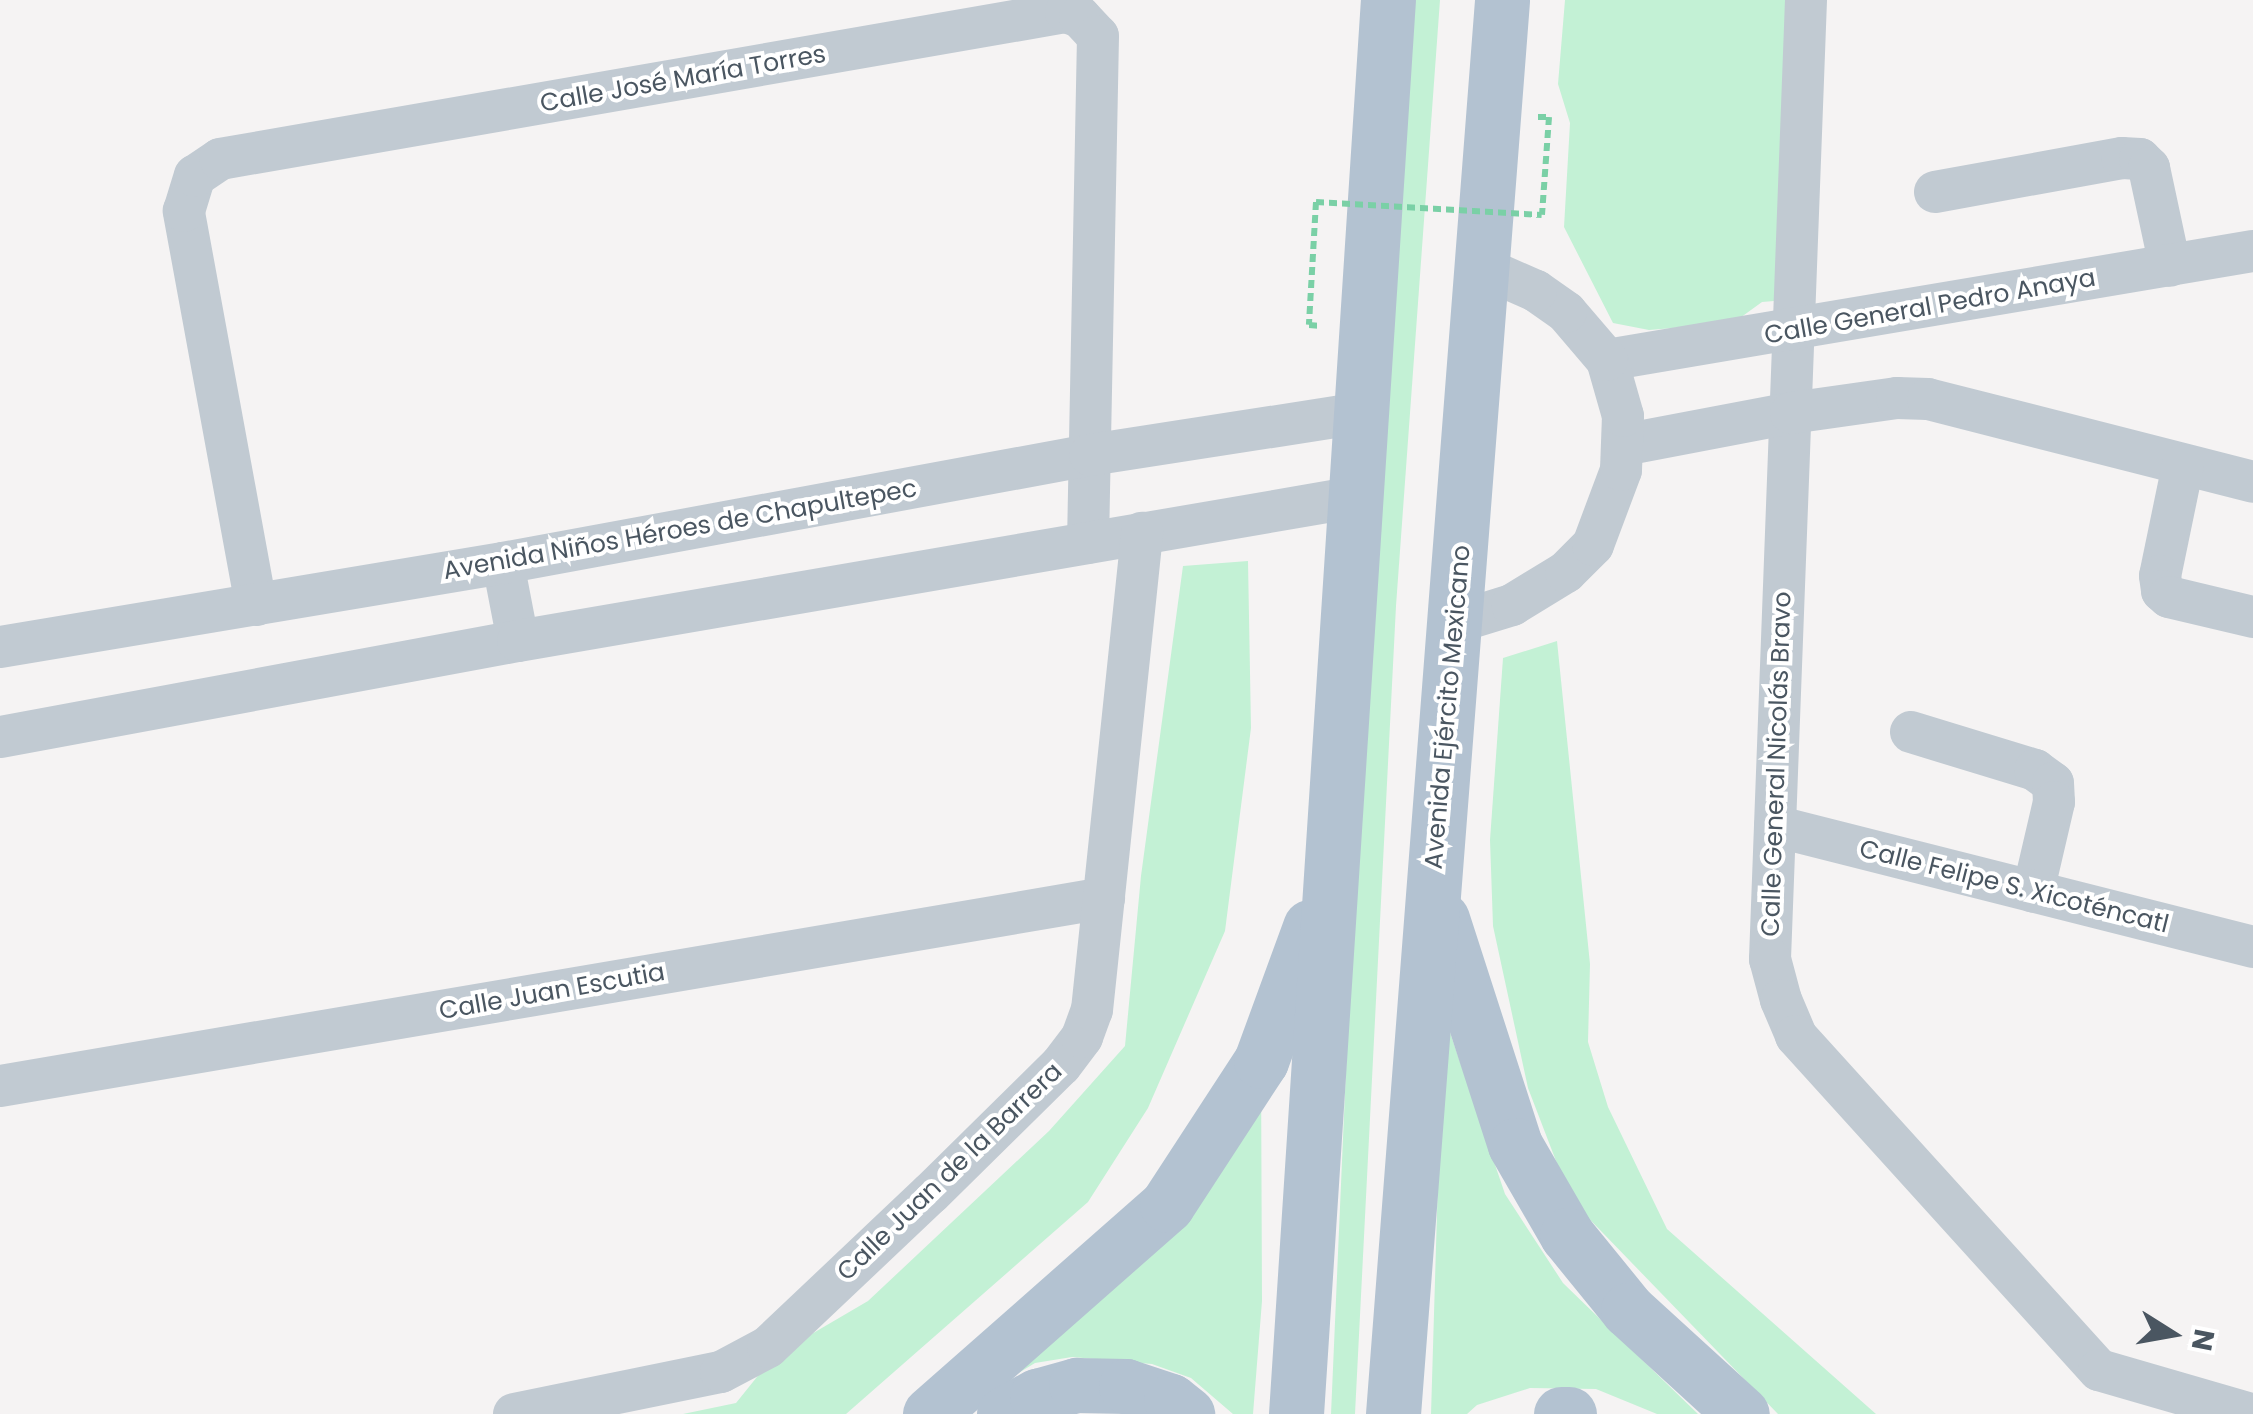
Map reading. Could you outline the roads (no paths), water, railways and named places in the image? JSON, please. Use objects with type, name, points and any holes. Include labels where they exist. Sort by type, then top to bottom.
[{"type":"main road","points":[[1296,1414],[1388,0]]},
{"type":"main road","name":"Avenida Ejército Mexicano","points":[[1394,1414],[1433,890],[1458,622],[1479,266],[1502,0]]},
{"type":"main road","points":[[930,1414],[1167,1205],[1260,1062],[1332,868]]},
{"type":"main road","points":[[1433,890],[1515,1144],[1567,1235],[1628,1310],[1742,1414]]},
{"type":"main road","points":[[1004,1414],[1038,1396],[1076,1385],[1126,1386],[1171,1401],[1187,1414]]},
{"type":"main road","points":[[1562,1414],[1569,1414]]},
{"type":"street","name":"Calle General Nicolás Bravo","points":[[1806,0],[1770,959],[1796,1036],[2099,1370],[2250,1414]]},
{"type":"street","name":"Calle José María Torres","points":[[256,605],[184,211],[195,176],[220,159],[1066,12],[1080,16],[1098,36],[1088,543]]},
{"type":"street","points":[[1935,192],[2122,158],[2140,159],[2149,168],[2170,266]]},
{"type":"street","name":"Calle General Pedro Anaya","points":[[1607,360],[2253,251]]},
{"type":"street","points":[[1458,622],[1512,605],[1566,572],[1593,545],[1622,470],[1623,416],[1607,360],[1566,312],[1536,291],[1479,266]]},
{"type":"street","points":[[1623,445],[1791,413],[1896,398],[1928,399],[2253,482]]},
{"type":"street","name":"Avenida Niños Héroes de Chapultepec","points":[[0,648],[503,563],[1090,455],[1361,413]]},
{"type":"street","points":[[2183,464],[2160,576],[2162,591],[2169,597],[2253,617]]},
{"type":"street","points":[[0,738],[518,640],[1356,497]]},
{"type":"street","name":"Calle Juan de la Barrera","points":[[514,1414],[721,1372],[768,1346],[931,1194],[1061,1065],[1082,1037],[1092,1010],[1142,534]]},
{"type":"street","points":[[503,563],[518,640]]},
{"type":"street","points":[[1911,732],[2035,770],[2053,782],[2054,802],[2034,892]]},
{"type":"street","name":"Calle Felipe S. Xicoténcatl","points":[[1775,826],[2253,947]]},
{"type":"street","name":"Calle Juan Escutia","points":[[0,1086],[1104,898]]}]
